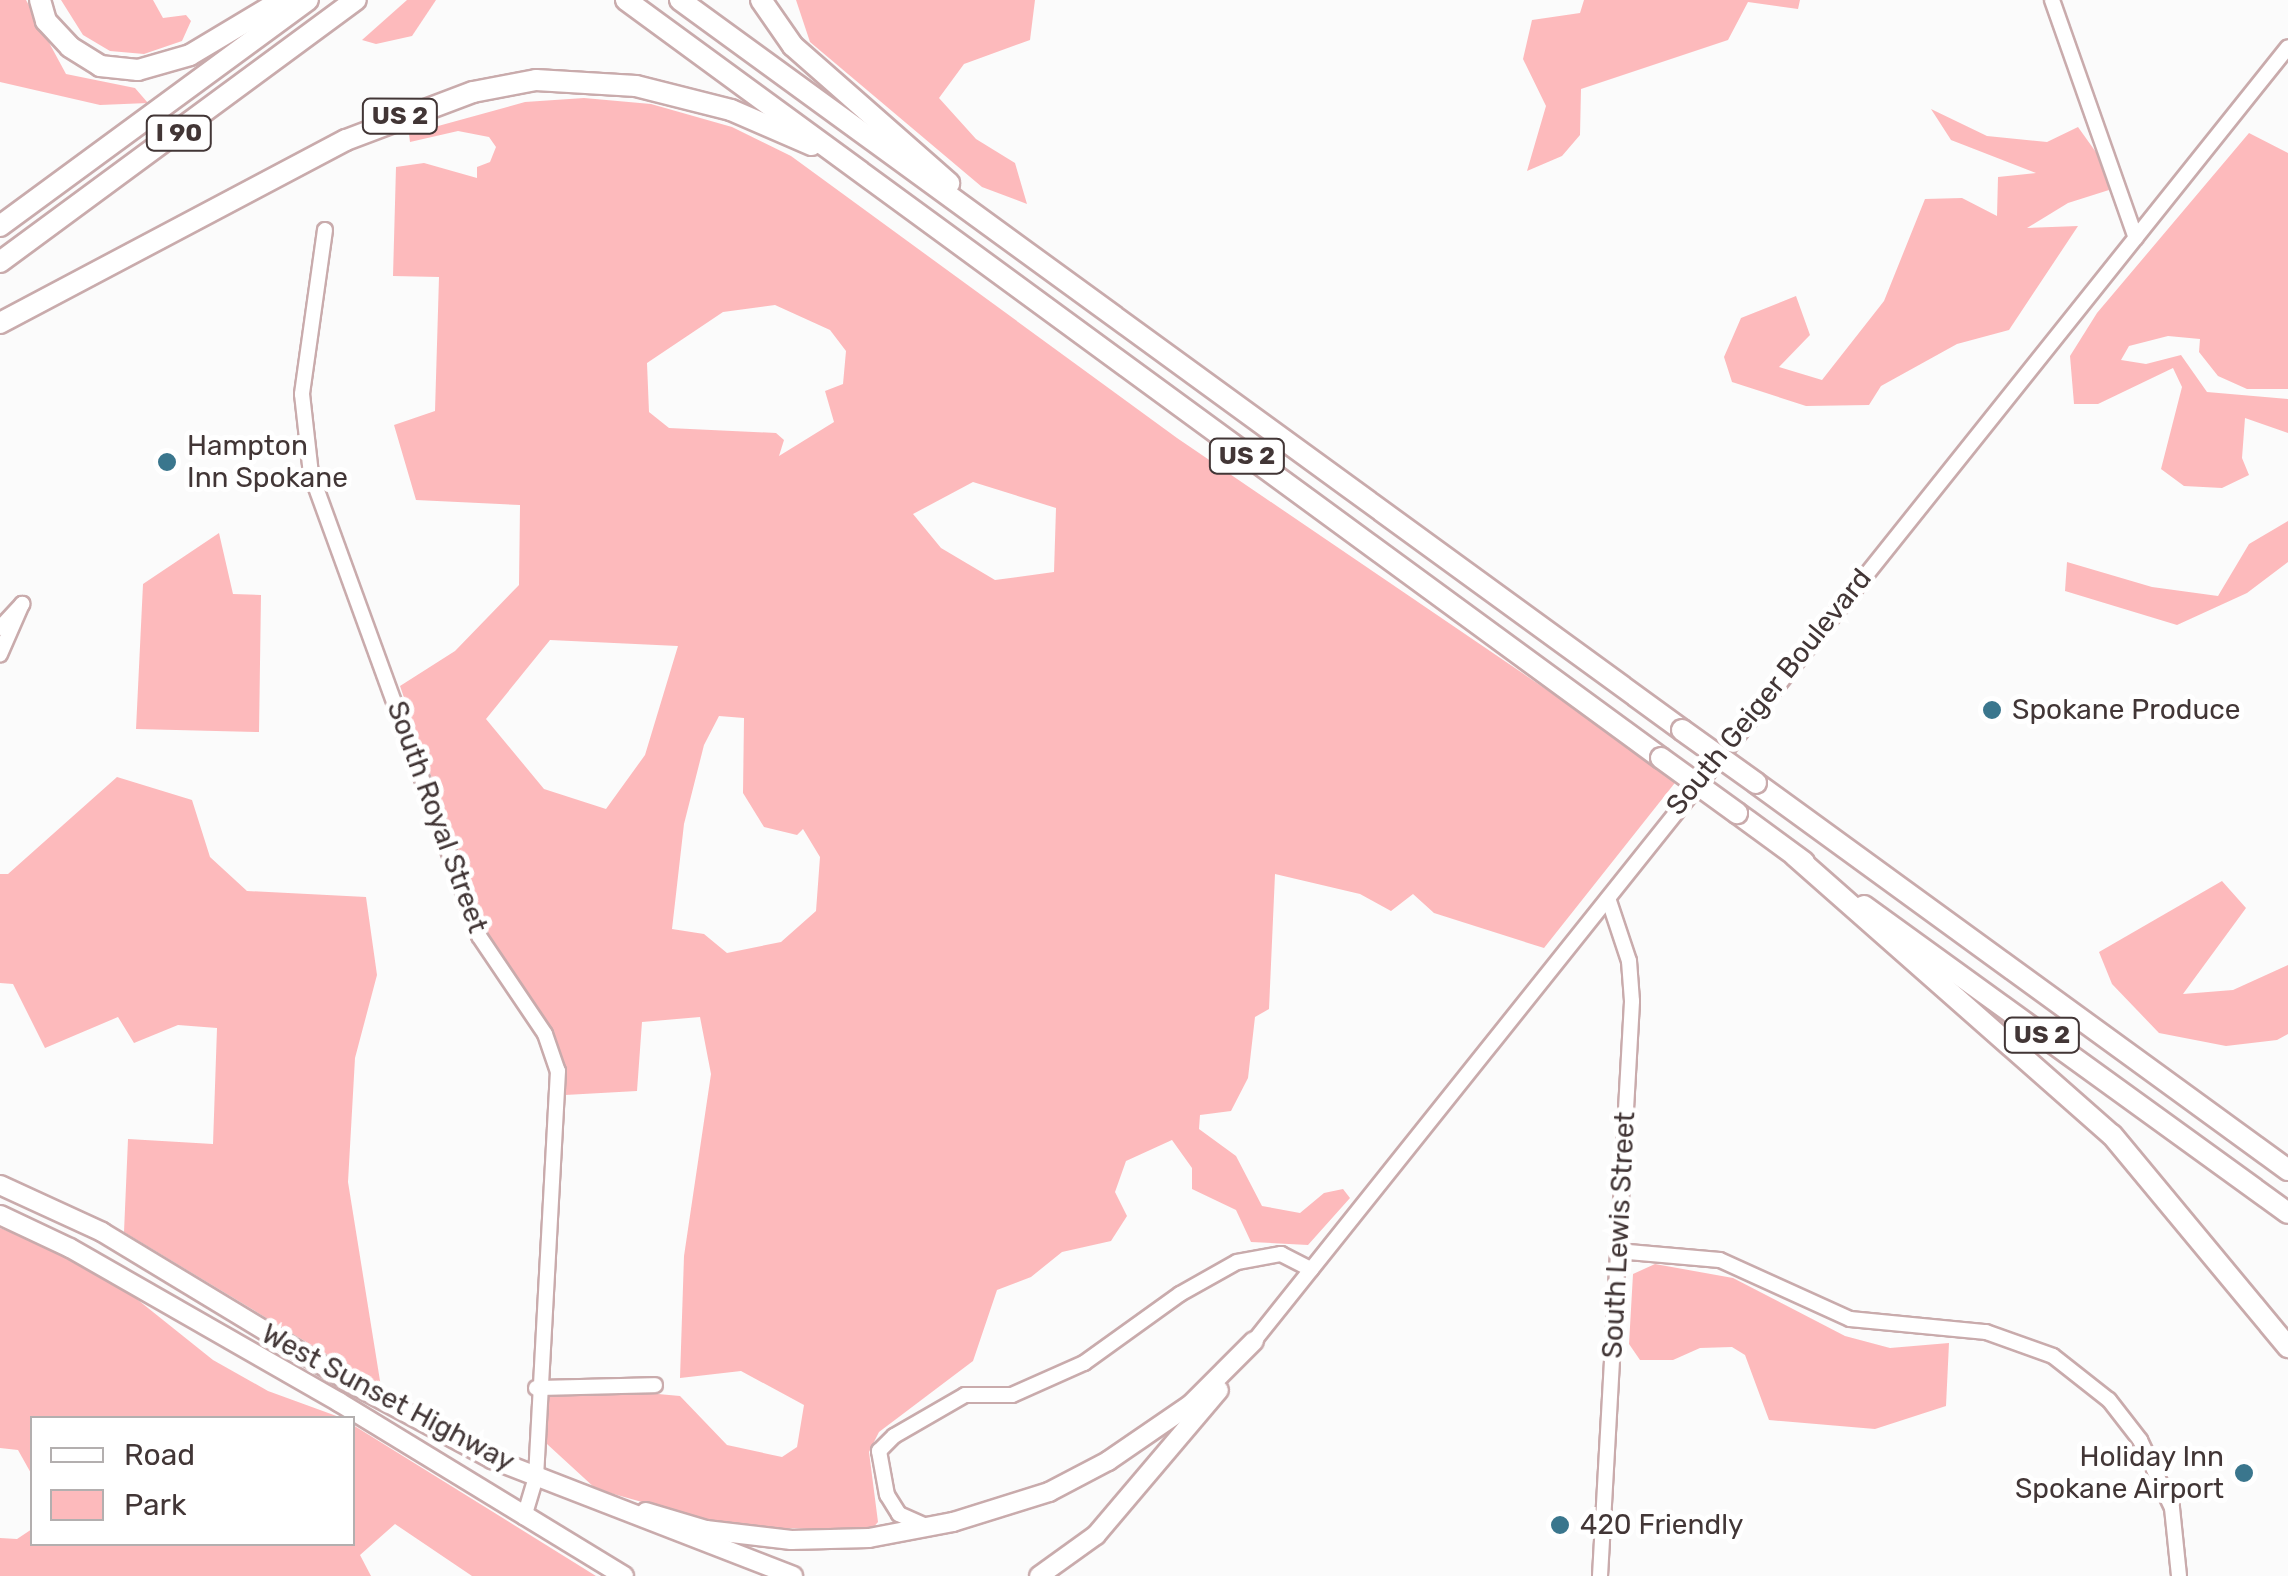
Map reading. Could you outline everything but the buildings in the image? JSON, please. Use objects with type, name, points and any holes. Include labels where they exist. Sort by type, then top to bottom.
[{"type":"highway","points":[[40,0],[46,21],[78,53],[100,66],[138,70],[190,55],[282,0]]},
{"type":"highway","name":"I 90","points":[[0,226],[308,0]]},
{"type":"highway","name":"I 90","points":[[0,262],[356,0]]},
{"type":"highway","name":"US 2","points":[[626,0],[2288,1214]]},
{"type":"highway","name":"US 2","points":[[680,0],[2288,1170]]},
{"type":"highway","points":[[760,0],[792,46],[930,162],[973,211]]},
{"type":"highway","name":"US 2","points":[[0,322],[346,140],[473,92],[536,80],[636,86],[731,110],[832,154]]},
{"type":"highway","points":[[1795,856],[2112,1134],[2287,1346]]},
{"type":"highway","points":[[2134,1057],[2288,1158]]},
{"type":"main road","name":"West Sunset Highway","points":[[0,1185],[102,1232],[366,1391],[536,1477],[793,1576]]},
{"type":"main road","name":"West Sunset Highway","points":[[0,1215],[80,1253],[339,1402],[624,1576]]},
{"type":"main road","points":[[559,1487],[706,1530],[791,1540],[868,1538],[928,1527],[1022,1503],[1108,1462],[1191,1404],[1254,1342]]},
{"type":"main road","points":[[1039,1576],[1096,1535],[1254,1342]]},
{"type":"street","points":[[2052,0],[2136,238]]},
{"type":"street","name":"South Geiger Boulevard","points":[[1254,1342],[2288,48]]},
{"type":"street","name":"South Royal Street","points":[[325,230],[302,394],[311,474],[479,936],[546,1034],[558,1072],[536,1388],[536,1477],[524,1517]]},
{"type":"street","points":[[0,628],[22,604],[0,654]]},
{"type":"street","name":"South Lewis Street","points":[[1600,1576],[1632,1001],[1630,961],[1608,898]]},
{"type":"street","points":[[1618,1252],[1720,1260],[1850,1319],[1986,1332],[2053,1356],[2110,1400],[2142,1443],[2172,1508],[2179,1576]]},
{"type":"street","points":[[868,1538],[885,1526],[893,1508],[880,1448],[965,1395],[1012,1395],[1084,1364],[1180,1294],[1237,1262],[1282,1254],[1311,1269]]},
{"type":"street","points":[[536,1388],[654,1384]]},
{"type":"street","points":[[893,1508],[928,1527]]},
{"type":"green space","points":[[0,0],[26,0],[66,74],[135,88],[148,103],[100,105],[0,82]]},
{"type":"green space","points":[[61,0],[153,0],[163,18],[186,15],[191,21],[182,41],[144,54],[110,51],[83,35]]},
{"type":"green space","points":[[407,0],[436,0],[412,36],[376,44],[362,40]]},
{"type":"green space","points":[[796,0],[1035,0],[1030,40],[964,64],[939,98],[976,139],[1015,163],[1027,204],[982,187],[810,42]]},
{"type":"green space","points":[[1584,0],[1800,0],[1798,9],[1748,2],[1728,40],[1581,89],[1580,135],[1562,156],[1527,171],[1546,106],[1523,59],[1532,20],[1580,13]]},
{"type":"green space","points":[[584,98],[651,104],[732,127],[791,156],[1177,438],[1678,779],[1544,948],[1434,913],[1413,894],[1391,911],[1360,894],[1275,874],[1269,1009],[1255,1017],[1248,1078],[1231,1111],[1200,1115],[1199,1129],[1236,1156],[1262,1206],[1300,1213],[1324,1193],[1343,1189],[1350,1198],[1308,1245],[1251,1242],[1236,1210],[1192,1189],[1192,1168],[1172,1140],[1126,1161],[1115,1192],[1127,1216],[1111,1241],[1062,1252],[1031,1277],[997,1290],[973,1361],[879,1432],[869,1452],[878,1522],[871,1530],[730,1527],[596,1489],[547,1444],[547,1394],[592,1388],[680,1396],[727,1445],[782,1457],[797,1447],[804,1405],[741,1371],[680,1378],[684,1256],[711,1074],[700,1017],[642,1022],[637,1091],[565,1095],[561,1056],[544,1019],[488,941],[400,686],[455,651],[519,585],[520,505],[416,500],[394,425],[435,411],[439,277],[393,276],[396,167],[424,163],[477,178],[477,167],[490,162],[496,147],[489,137],[458,131],[410,142],[409,134],[525,102]],"holes":[[[775,305],[830,330],[846,351],[843,384],[825,391],[834,422],[779,456],[784,440],[776,433],[669,428],[649,412],[647,363],[723,312]],[[973,482],[1056,508],[1054,572],[995,580],[941,548],[913,514]],[[550,640],[678,646],[645,755],[606,809],[544,789],[486,719]],[[719,716],[744,718],[743,793],[764,827],[797,835],[803,829],[820,857],[816,911],[781,942],[727,953],[704,934],[672,929],[684,824],[704,745]]]},
{"type":"green space","points":[[1931,109],[1987,136],[2047,142],[2078,127],[2103,162],[2109,190],[2068,203],[2027,228],[2078,226],[2009,330],[1957,344],[1881,386],[1869,405],[1806,406],[1732,382],[1724,357],[1741,318],[1796,296],[1810,335],[1779,367],[1822,380],[1884,301],[1925,199],[1962,198],[1997,216],[1998,177],[2036,173],[1951,140]]},
{"type":"green space","points":[[2249,133],[2288,153],[2288,389],[2247,389],[2218,376],[2199,352],[2200,339],[2168,336],[2129,346],[2121,360],[2146,364],[2181,355],[2207,392],[2288,399],[2288,433],[2245,418],[2242,458],[2249,475],[2222,488],[2184,486],[2161,469],[2182,387],[2173,368],[2098,404],[2074,404],[2070,356],[2097,313]]},
{"type":"green space","points":[[2288,521],[2288,562],[2247,593],[2177,625],[2065,591],[2067,562],[2152,587],[2218,596],[2249,544]]},
{"type":"green space","points":[[219,533],[233,594],[261,595],[259,732],[136,729],[143,584]]},
{"type":"green space","points":[[117,777],[192,800],[210,857],[247,891],[366,897],[377,975],[355,1058],[348,1182],[381,1387],[124,1232],[128,1139],[213,1144],[217,1028],[178,1025],[134,1043],[118,1017],[45,1048],[13,984],[0,983],[0,874],[8,874]]},
{"type":"green space","points":[[2222,881],[2246,908],[2183,994],[2233,990],[2288,965],[2288,1034],[2277,1040],[2226,1046],[2159,1033],[2112,984],[2099,952]]},
{"type":"green space","points":[[0,1228],[44,1245],[133,1296],[213,1360],[268,1391],[337,1416],[30,1416],[30,1471],[18,1450],[0,1448]]},
{"type":"green space","points":[[1655,1264],[1733,1278],[1845,1336],[1890,1348],[1949,1343],[1946,1406],[1875,1429],[1769,1420],[1745,1355],[1732,1347],[1700,1348],[1673,1360],[1640,1360],[1629,1344],[1633,1274]]},
{"type":"green space","points":[[355,1426],[596,1576],[472,1576],[395,1524],[360,1555],[371,1576],[0,1576],[0,1538],[17,1539],[30,1530],[30,1546],[355,1546]]},
{"type":"place","name":"Hampton Inn Spokane","points":[[167,462]]},
{"type":"place","name":"Spokane Produce","points":[[1992,710]]},
{"type":"place","name":"Holiday Inn Spokane Airport","points":[[2244,1473]]},
{"type":"place","name":"420 Friendly","points":[[1560,1525]]}]
